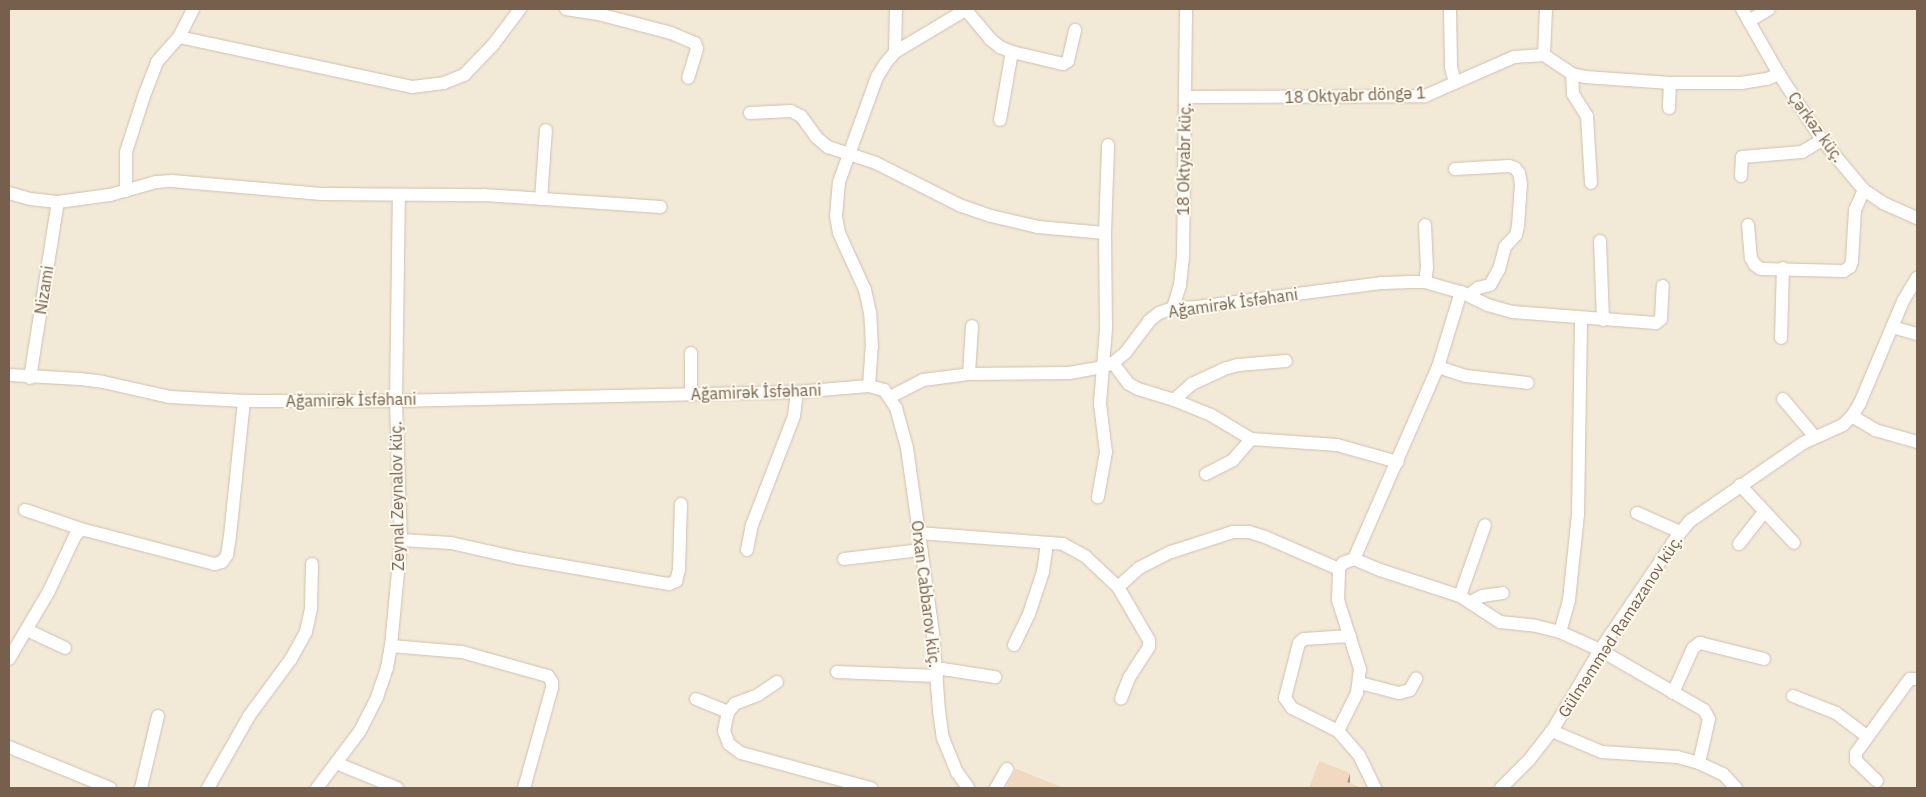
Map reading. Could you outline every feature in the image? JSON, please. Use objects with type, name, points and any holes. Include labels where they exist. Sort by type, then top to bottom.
[{"type":"street","points":[[126,191],[126,152],[144,96],[157,62],[179,37],[193,9]]},
{"type":"street","points":[[566,9],[603,12],[671,33],[695,43],[697,49],[688,78]]},
{"type":"street","points":[[895,52],[896,9]]},
{"type":"street","points":[[1075,30],[1068,61],[1063,64],[1012,52],[990,39],[967,9],[895,52],[877,77],[848,154],[839,182],[836,216],[839,233],[864,290],[870,313],[872,348],[870,386],[884,390],[890,397],[923,380],[969,374],[1069,373],[1108,365]]},
{"type":"street","name":"18 Oktyabr küç.","points":[[1173,308],[1180,285],[1183,258],[1186,9]]},
{"type":"street","points":[[1450,9],[1450,60],[1454,83]]},
{"type":"street","points":[[1546,9],[1544,55],[1572,74],[1585,77],[1670,83],[1741,83],[1767,79],[1779,74]]},
{"type":"street","name":"Çərkəz küç.","points":[[1742,9],[1779,74],[1822,140],[1864,190],[1883,203],[1917,218]]},
{"type":"street","points":[[1749,21],[1770,9]]},
{"type":"street","points":[[179,37],[412,86],[444,83],[464,75],[493,45],[513,11]]},
{"type":"street","points":[[1000,120],[1012,52]]},
{"type":"street","name":"18 Oktyabr döngə 1","points":[[1185,97],[1425,96],[1514,57],[1544,55]]},
{"type":"street","points":[[1572,74],[1573,94],[1587,116],[1591,183]]},
{"type":"street","points":[[1669,108],[1670,83]]},
{"type":"street","points":[[750,114],[791,110],[801,116],[816,137],[828,148],[876,163],[959,205],[991,216],[1038,227],[1104,233]]},
{"type":"street","points":[[541,199],[546,130]]},
{"type":"street","points":[[1741,176],[1742,157],[1802,152],[1822,140]]},
{"type":"street","points":[[1098,497],[1106,452],[1100,419],[1108,365],[1104,233],[1108,145]]},
{"type":"street","points":[[1354,559],[1438,368],[1465,293],[1490,285],[1499,269],[1505,247],[1516,235],[1521,184],[1519,173],[1515,168],[1509,166],[1455,169]]},
{"type":"street","points":[[9,193],[30,199],[58,202],[126,191],[156,182],[172,181],[321,194],[484,195],[661,207]]},
{"type":"street","points":[[1748,224],[1751,258],[1755,265],[1762,269],[1783,268],[1844,271],[1850,267],[1855,210],[1864,190]]},
{"type":"street","name":"Zeynal Zeynalov küç.","points":[[317,788],[360,731],[377,697],[387,668],[401,540],[396,401],[399,195]]},
{"type":"street","name":"Nizami","points":[[30,378],[58,202]]},
{"type":"street","points":[[1425,225],[1427,268],[1425,282]]},
{"type":"street","points":[[1600,241],[1603,320]]},
{"type":"street","points":[[1781,338],[1783,268]]},
{"type":"street","name":"Gülməmməd Ramazanov küç.","points":[[1501,788],[1529,760],[1552,731],[1600,650],[1680,532],[1690,521],[1740,485],[1815,437],[1843,425],[1852,416],[1860,403],[1903,301],[1917,278]]},
{"type":"street","name":"Ağamirək İsfəhani","points":[[1108,365],[1126,352],[1149,321],[1160,313],[1173,308],[1197,307],[1382,283],[1425,282],[1465,293],[1488,305],[1513,312],[1656,323],[1661,319],[1663,286]]},
{"type":"street","points":[[1560,632],[1569,600],[1578,514],[1581,318]]},
{"type":"street","points":[[969,374],[972,326]]},
{"type":"street","points":[[1892,327],[1917,334]]},
{"type":"street","points":[[691,353],[691,395]]},
{"type":"street","points":[[1174,400],[1192,384],[1228,368],[1238,365],[1286,361]]},
{"type":"street","points":[[1108,365],[1129,384],[1144,391],[1174,400],[1229,424],[1251,439],[1337,445],[1398,462]]},
{"type":"street","points":[[1438,368],[1466,376],[1528,383]]},
{"type":"street","name":"Ağamirək İsfəhani","points":[[9,375],[103,382],[170,397],[244,401],[396,401],[691,395],[797,392],[870,386]]},
{"type":"street","points":[[747,550],[752,525],[794,416],[797,392]]},
{"type":"street","name":"Orxan Cabbarov küç.","points":[[890,397],[903,427],[908,448],[943,738],[957,772],[968,788]]},
{"type":"street","points":[[1783,399],[1815,437]]},
{"type":"street","points":[[25,510],[81,529],[214,564],[222,562],[227,556],[230,536],[244,401]]},
{"type":"street","points":[[1852,416],[1875,430],[1917,442]]},
{"type":"street","points":[[1206,474],[1233,460],[1251,439]]},
{"type":"street","points":[[1740,485],[1794,544]]},
{"type":"street","points":[[401,540],[451,543],[518,558],[669,584],[676,582],[679,570],[681,504]]},
{"type":"street","points":[[1739,544],[1764,512]]},
{"type":"street","points":[[1637,513],[1680,532]]},
{"type":"street","points":[[1466,599],[1485,524]]},
{"type":"street","points":[[9,659],[50,591],[75,536],[81,529]]},
{"type":"street","points":[[1118,587],[1139,568],[1171,552],[1233,532],[1249,532],[1266,537],[1339,569]]},
{"type":"street","points":[[918,533],[1063,544],[1074,548],[1118,587],[1149,640],[1150,647],[1129,678],[1121,699]]},
{"type":"street","points":[[1014,645],[1029,614],[1043,572],[1047,544]]},
{"type":"street","points":[[844,559],[921,550]]},
{"type":"street","points":[[1338,731],[1360,683],[1360,669],[1338,600],[1339,569],[1343,563],[1354,559],[1380,570],[1466,599],[1488,616],[1500,622],[1536,626],[1560,632],[1600,650],[1704,710],[1709,719],[1699,764]]},
{"type":"street","points":[[208,788],[249,716],[291,659],[306,632],[311,608],[312,564]]},
{"type":"street","points":[[1466,599],[1503,593]]},
{"type":"street","points":[[27,630],[65,648]]},
{"type":"street","points":[[1350,636],[1304,639],[1299,643],[1285,698],[1292,708],[1338,731],[1359,755],[1375,788]]},
{"type":"street","points":[[1673,693],[1693,648],[1700,643],[1764,659]]},
{"type":"street","points":[[390,646],[462,652],[548,676],[552,682],[552,688],[524,788]]},
{"type":"street","points":[[837,672],[936,672],[995,677]]},
{"type":"street","points":[[1360,683],[1399,693],[1410,690],[1416,678]]},
{"type":"street","points":[[1877,781],[1856,761],[1856,753],[1866,736],[1893,704],[1906,684],[1910,680],[1917,678]]},
{"type":"street","points":[[777,682],[758,696],[735,704],[728,712],[724,731],[729,744],[741,754],[871,788]]},
{"type":"street","points":[[1793,696],[1836,713],[1866,736]]},
{"type":"street","points":[[696,699],[728,712]]},
{"type":"street","points":[[141,788],[158,716]]},
{"type":"street","points":[[1552,731],[1602,752],[1676,757],[1699,764],[1723,774],[1736,788]]},
{"type":"street","points":[[9,748],[110,788]]},
{"type":"street","points":[[336,763],[397,788]]},
{"type":"street","points":[[996,788],[1007,769]]},
{"type":"shaded area","points":[[9,9],[1917,9],[1917,788],[9,788]]},
{"type":"building","points":[[1319,761],[1350,773],[1347,782],[1363,788],[1309,788]]},
{"type":"building","points":[[1014,768],[1064,788],[1006,788]]}]
